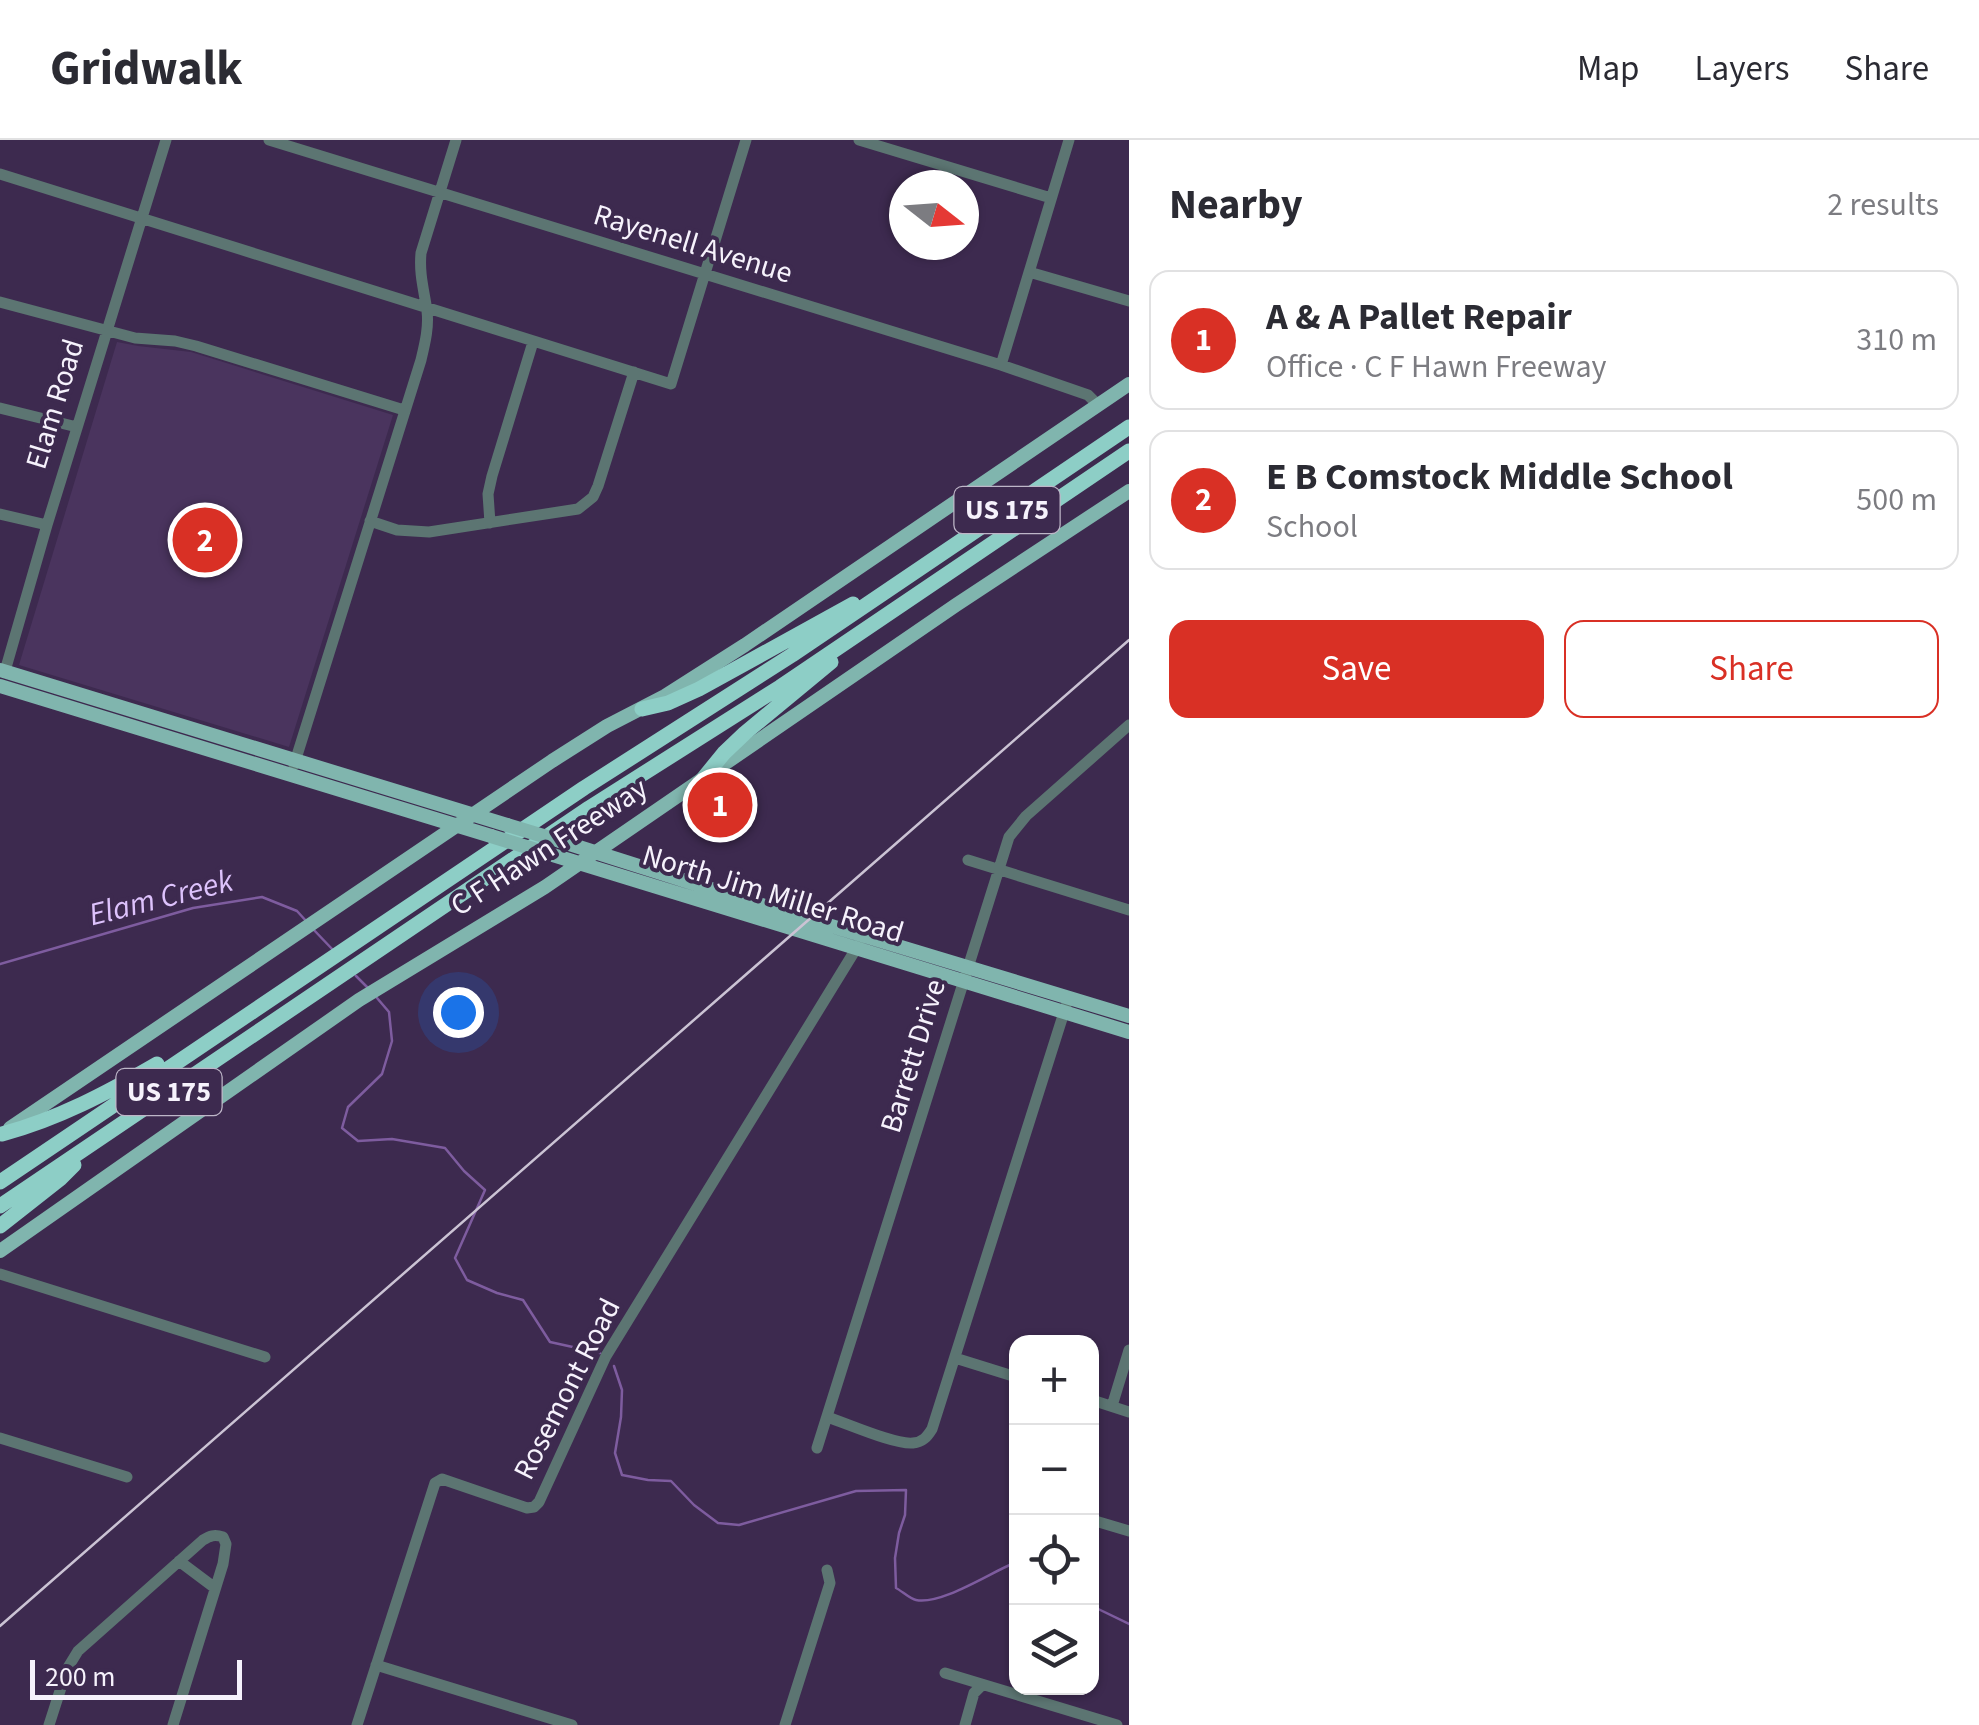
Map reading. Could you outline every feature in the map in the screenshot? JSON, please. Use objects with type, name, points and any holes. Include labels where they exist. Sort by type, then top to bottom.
[{"type":"highway","name":"C F Hawn Freeway","points":[[0,1182],[584,788],[709,710],[1129,428]]},
{"type":"highway","name":"C F Hawn Freeway","points":[[0,1206],[1129,451]]},
{"type":"highway","points":[[1089,478],[1129,464]]},
{"type":"highway","points":[[642,709],[668,704],[860,600],[884,593]]},
{"type":"highway","points":[[702,780],[745,733],[822,671],[856,636]]},
{"type":"highway","points":[[1,1135],[79,1107],[172,1054],[209,1040]]},
{"type":"highway","points":[[0,1226],[62,1178],[96,1141]]},
{"type":"main road","points":[[1,1135],[607,726],[744,646],[1129,384]]},
{"type":"main road","name":"C F Hawn Freeway","points":[[0,1251],[358,1000],[579,864],[1129,490]]},
{"type":"main road","name":"North Jim Miller Road","points":[[1,678],[413,804],[476,815],[861,942],[1067,1004],[1129,1016]]},
{"type":"main road","name":"North Jim Miller Road","points":[[413,804],[458,826],[788,929],[861,942]]},
{"type":"main road","points":[[624,832],[620,844],[623,856],[641,868]]},
{"type":"main road","name":"North Jim Miller Road","points":[[1067,1004],[1129,1032]]},
{"type":"street","name":"Elam Road","points":[[1,678],[166,140]]},
{"type":"street","name":"Rayenell Avenue","points":[[269,140],[1001,365],[1088,395],[1098,405]]},
{"type":"street","points":[[294,767],[424,348],[428,328],[419,270],[421,253],[456,140]]},
{"type":"street","points":[[0,174],[671,384],[746,140]]},
{"type":"street","points":[[859,140],[1051,198]]},
{"type":"street","points":[[1001,365],[1070,140]]},
{"type":"street","points":[[1029,272],[1129,301]]},
{"type":"street","points":[[0,302],[134,338],[175,340],[404,410]]},
{"type":"street","points":[[490,523],[488,494],[492,476],[534,342]]},
{"type":"street","points":[[370,521],[411,532],[429,532],[578,508],[593,497],[634,372]]},
{"type":"street","points":[[0,408],[77,426]]},
{"type":"street","points":[[0,514],[47,525]]},
{"type":"street","name":"Barrett Drive","points":[[817,1448],[1009,837],[1026,816],[1129,724]]},
{"type":"street","points":[[968,860],[1129,910]]},
{"type":"street","name":"Rosemont Road","points":[[357,1725],[435,1483],[442,1479],[528,1508],[539,1502],[606,1356],[861,942]]},
{"type":"street","points":[[827,1417],[901,1442],[920,1442],[928,1437],[1067,1004]]},
{"type":"street","points":[[0,1274],[265,1357]]},
{"type":"street","points":[[1112,1406],[1129,1350]]},
{"type":"street","points":[[955,1358],[1009,1375]]},
{"type":"street","points":[[1099,1402],[1129,1412]]},
{"type":"street","points":[[0,1438],[127,1477]]},
{"type":"street","points":[[1099,1522],[1129,1531]]},
{"type":"street","points":[[49,1725],[72,1658],[211,1536],[223,1537],[226,1544],[215,1588],[173,1725]]},
{"type":"street","points":[[180,1561],[215,1588]]},
{"type":"street","points":[[785,1725],[830,1584],[827,1570]]},
{"type":"street","points":[[376,1665],[572,1725]]},
{"type":"street","points":[[945,1673],[1117,1725]]},
{"type":"street","points":[[965,1725],[974,1693],[982,1685]]},
{"type":"shaded area","points":[[117,342],[191,352],[393,415],[289,747],[19,665]]},
{"type":"waterway","name":"Elam Creek","points":[[0,964],[193,908],[262,897],[297,911],[307,922]]},
{"type":"waterway","name":"Elam Creek","points":[[312,928],[334,951]]},
{"type":"waterway","name":"Elam Creek","points":[[356,976],[368,988]]},
{"type":"waterway","name":"Elam Creek","points":[[377,998],[389,1012],[392,1041],[382,1074],[348,1107],[342,1128],[358,1141],[392,1139],[445,1148],[485,1190],[455,1258],[467,1280],[523,1300],[550,1342],[600,1353]]},
{"type":"waterway","name":"Elam Creek","points":[[614,1366],[622,1390],[615,1453],[622,1475],[671,1481],[718,1523],[739,1525],[856,1491],[906,1490],[905,1515],[895,1558],[896,1588],[916,1600],[938,1598],[1009,1565]]},
{"type":"waterway","name":"Elam Creek","points":[[1099,1609],[1129,1624]]},
{"type":"tram line","points":[[0,1626],[1129,640]]},
{"type":"place","name":"E B Comstock Middle School","points":[[205,540]]},
{"type":"place","name":"A & A Pallet Repair","points":[[720,805]]}]
